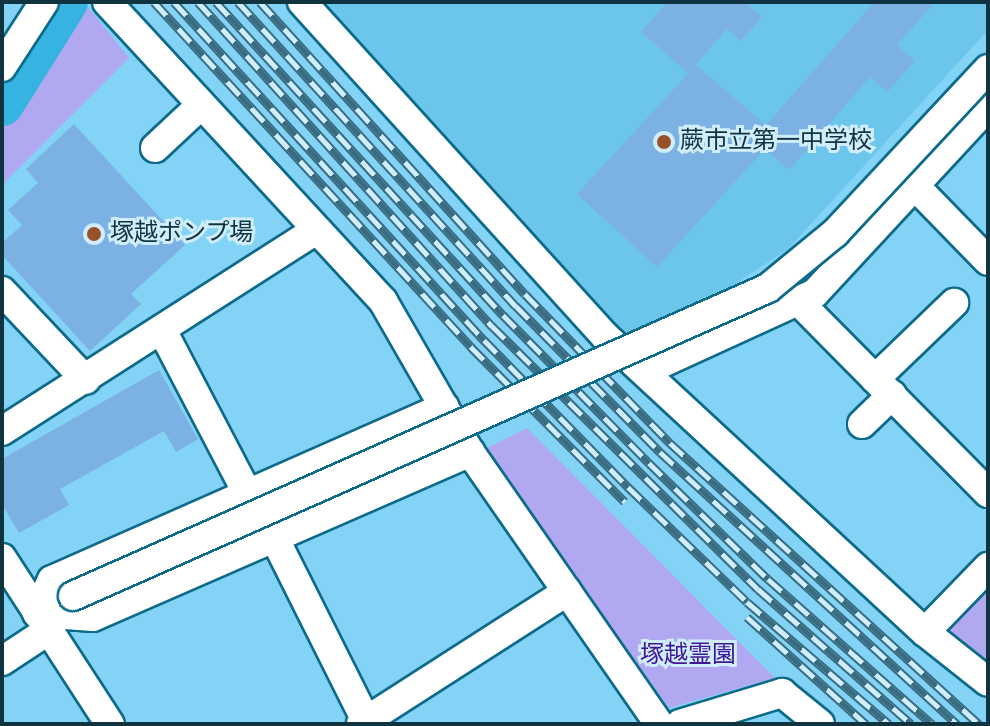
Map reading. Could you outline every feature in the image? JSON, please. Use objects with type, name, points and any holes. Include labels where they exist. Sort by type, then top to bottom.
[{"type":"street","points":[[2,67],[44,2]]},
{"type":"street","points":[[107,2],[383,301],[470,452],[659,724]]},
{"type":"street","points":[[302,2],[605,336],[647,370],[925,632],[988,682]]},
{"type":"street","points":[[2,661],[73,596],[768,288],[835,233],[988,69]]},
{"type":"street","points":[[155,148],[201,105]]},
{"type":"street","points":[[647,370],[801,304],[983,123]]},
{"type":"street","points":[[916,187],[988,261]]},
{"type":"street","points":[[2,431],[163,332],[316,230]]},
{"type":"street","points":[[2,291],[86,380]]},
{"type":"street","points":[[862,424],[884,387],[954,303]]},
{"type":"street","points":[[801,304],[988,493]]},
{"type":"street","points":[[163,332],[247,493]]},
{"type":"street","points":[[43,622],[52,580],[445,407]]},
{"type":"street","points":[[43,622],[93,617],[470,452]]},
{"type":"street","points":[[274,537],[364,722],[567,592]]},
{"type":"street","points":[[2,558],[110,724]]},
{"type":"street","points":[[925,632],[988,567]]},
{"type":"street","points":[[680,724],[782,693],[820,724]]},
{"type":"shaded area","name":"蕨市立第一中学校","points":[[315,2],[988,2],[988,30],[788,249],[732,286],[618,337]]},
{"type":"green space","points":[[66,2],[84,2],[129,58],[2,185],[2,104]]},
{"type":"green space","name":"塚越霊園","points":[[527,428],[775,678],[669,708],[485,449]]},
{"type":"green space","points":[[988,580],[988,671],[937,630]]},
{"type":"building","points":[[667,2],[745,2],[762,17],[741,41],[727,29],[688,73],[641,32]]},
{"type":"building","points":[[874,2],[935,2],[897,45],[915,61],[887,92],[870,77],[789,170],[765,149],[657,267],[577,194],[696,65],[766,125]]},
{"type":"building","name":"塚越ポンプ場","points":[[74,124],[185,245],[131,294],[141,304],[90,351],[2,255],[2,243],[22,225],[8,210],[38,183],[26,169]]},
{"type":"building","points":[[159,370],[198,439],[176,452],[164,431],[60,489],[69,505],[19,533],[2,504],[2,459]]},
{"type":"waterway","points":[[2,104],[66,2]]},
{"type":"railway","points":[[154,2],[471,347],[625,502]]},
{"type":"railway","points":[[174,2],[484,340],[628,487],[747,602],[889,724]]},
{"type":"railway","points":[[198,2],[492,326],[758,589],[911,724]]},
{"type":"railway","points":[[216,2],[503,315],[649,463],[768,579],[932,724]]},
{"type":"railway","points":[[238,2],[516,306],[660,452],[957,724]]},
{"type":"railway","points":[[260,2],[525,294],[670,443],[979,724]]},
{"type":"railway","points":[[747,617],[866,724]]},
{"type":"place","name":"蕨市立第一中学校","points":[[664,142]]},
{"type":"place","name":"塚越ポンプ場","points":[[94,234]]}]
